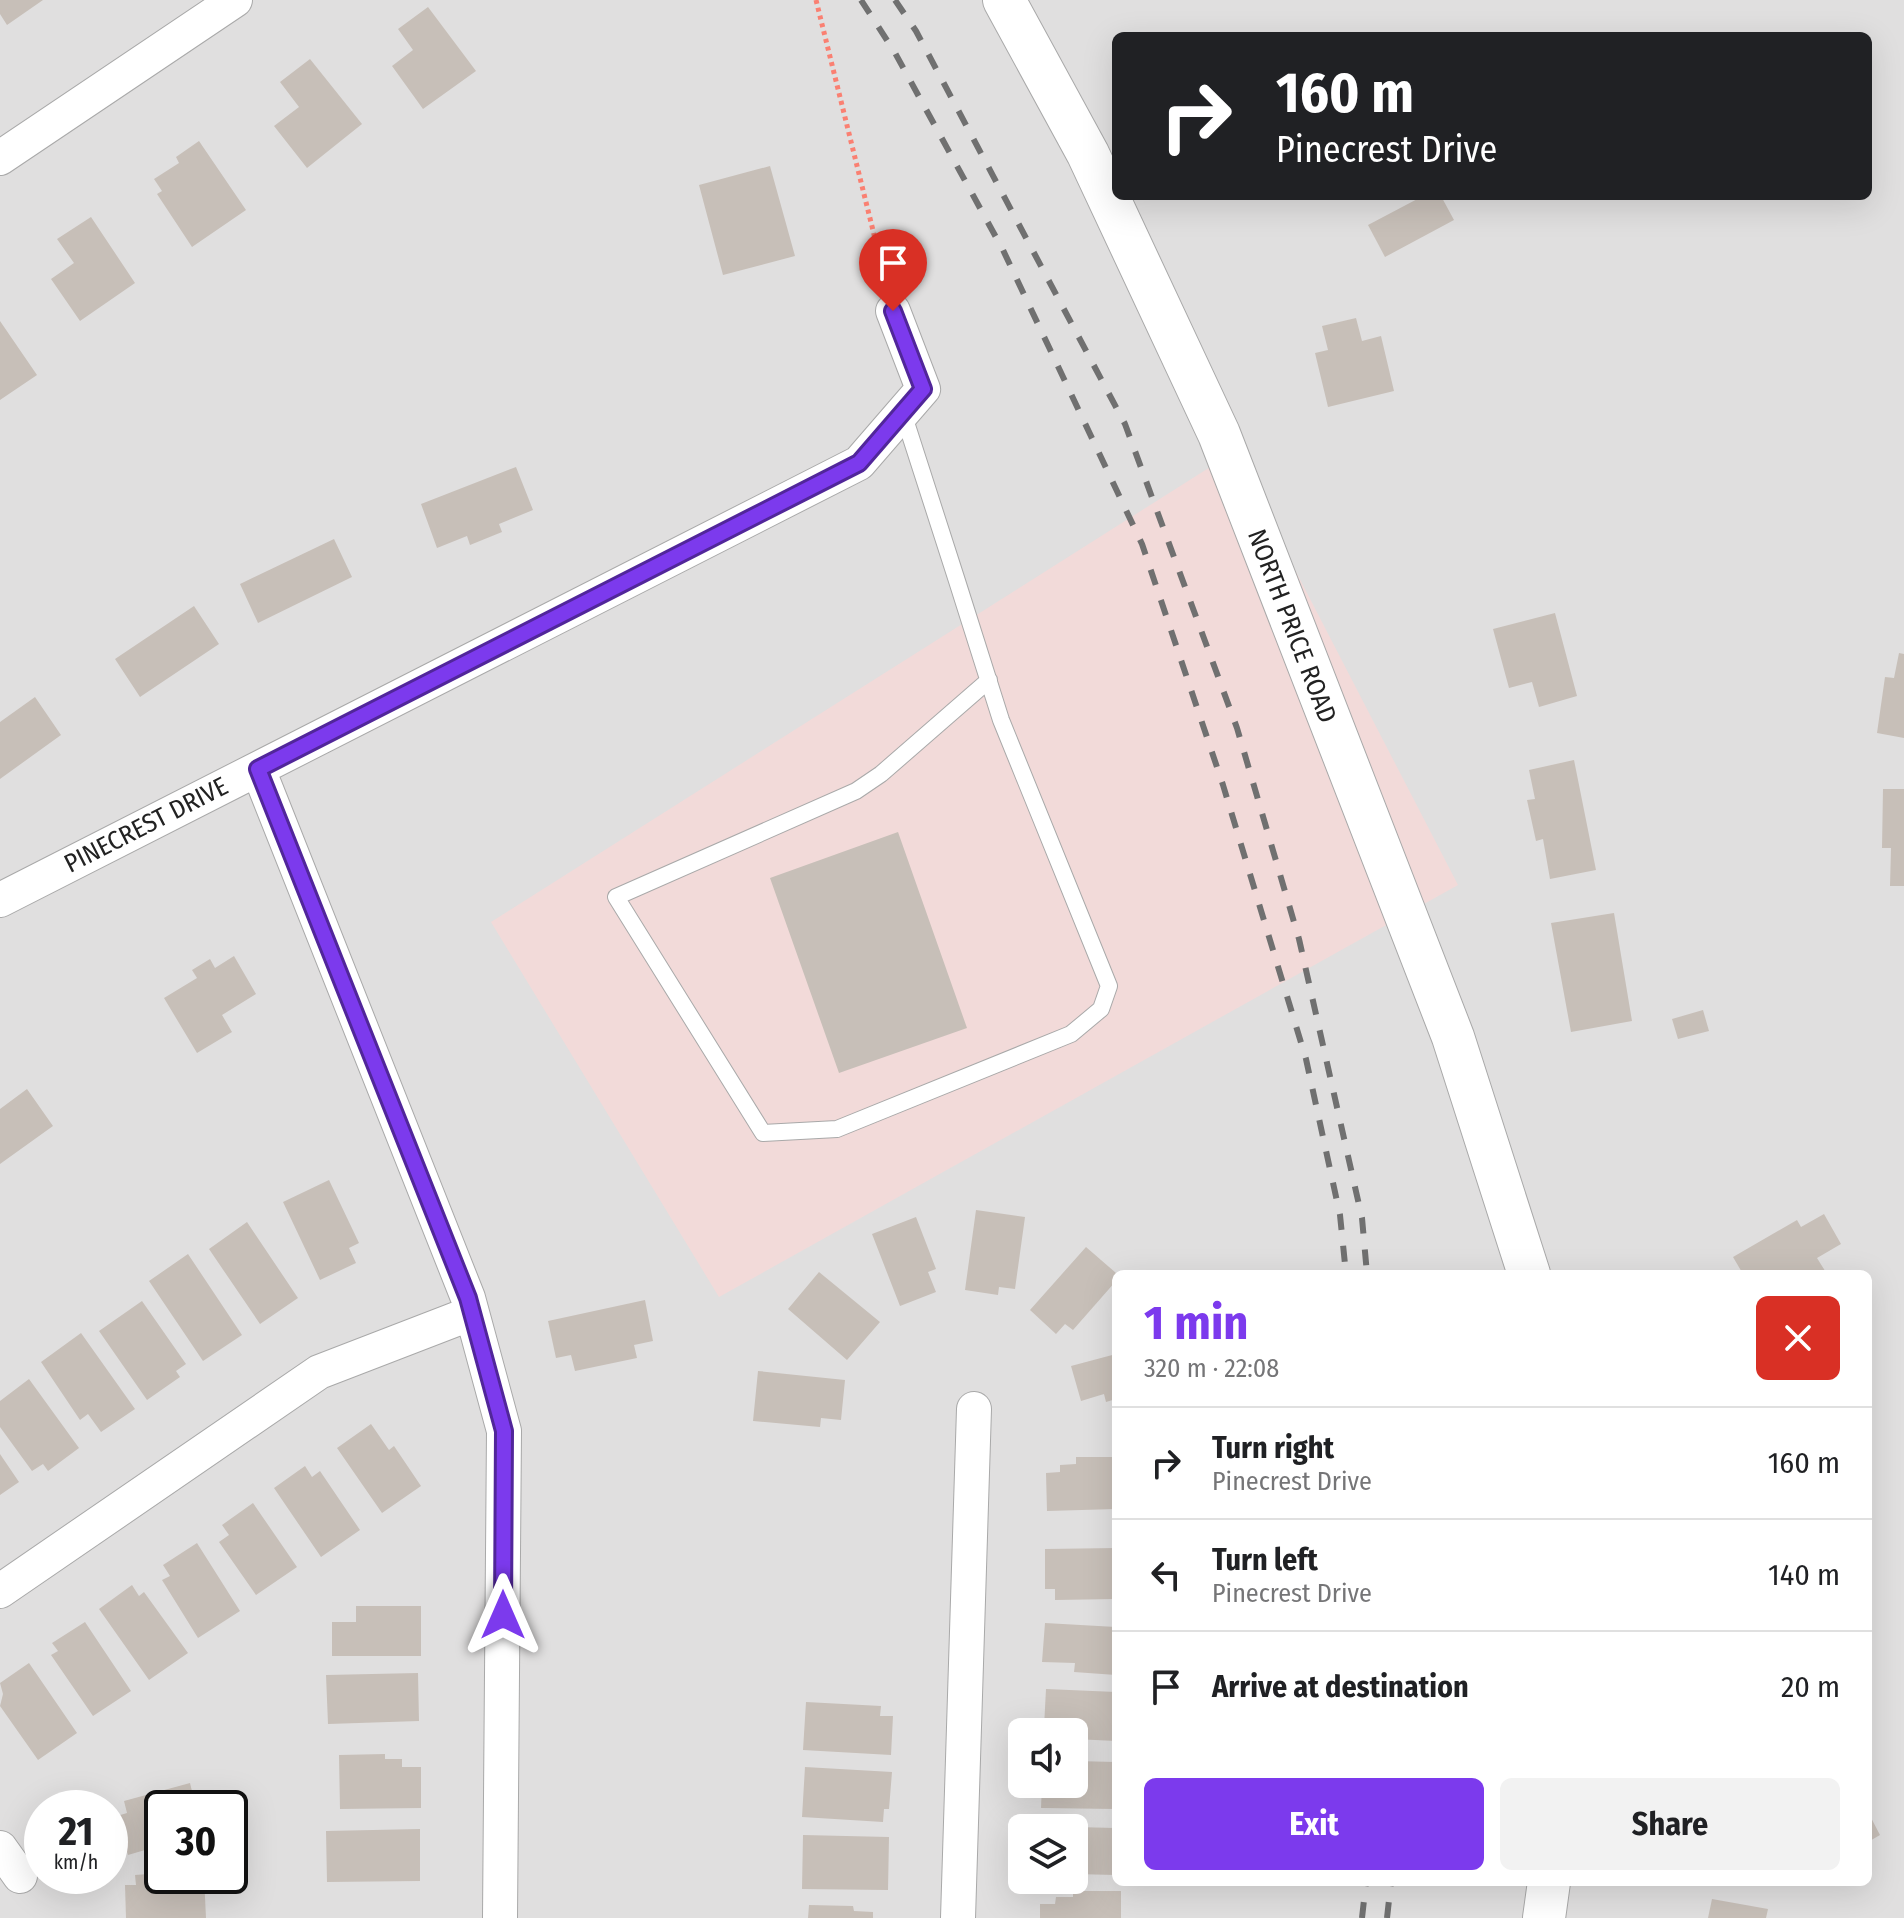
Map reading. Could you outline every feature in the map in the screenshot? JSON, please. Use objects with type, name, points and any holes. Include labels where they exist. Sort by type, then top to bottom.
[{"type":"street","points":[[0,158],[235,0]]},
{"type":"street","name":"NORTH PRICE ROAD","points":[[1004,0],[1088,154],[1219,434],[1453,1037],[1528,1270]]},
{"type":"street","name":"PINECREST DRIVE","points":[[0,900],[859,463],[923,389],[893,311]]},
{"type":"street","points":[[258,769],[472,1313],[504,1431],[500,1918]]},
{"type":"street","points":[[0,1591],[319,1372],[472,1313]]},
{"type":"street","points":[[958,1918],[974,1409]]},
{"type":"street","points":[[0,1848],[20,1876]]},
{"type":"street","points":[[1544,1918],[1548,1886]]},
{"type":"lane","points":[[903,412],[989,680],[1109,986],[1101,1009],[1071,1034],[837,1129],[763,1133],[616,897],[856,791],[881,774],[989,680]]},
{"type":"path","points":[[816,0],[893,311]]},
{"type":"shaded area","points":[[0,0],[1904,0],[1904,1918],[0,1918]]},
{"type":"shaded area","points":[[1234,452],[1458,885],[719,1297],[491,922]]},
{"type":"building","points":[[0,0],[43,0],[7,25],[0,14]]},
{"type":"building","points":[[428,7],[476,71],[423,109],[392,66],[413,50],[398,29]]},
{"type":"building","points":[[310,59],[362,124],[307,168],[274,126],[299,107],[280,82]]},
{"type":"building","points":[[199,141],[246,210],[192,247],[157,194],[162,191],[154,179],[179,163],[176,157]]},
{"type":"building","points":[[770,166],[795,256],[723,275],[699,185]]},
{"type":"building","points":[[1415,200],[1443,200],[1454,220],[1385,257],[1368,225]]},
{"type":"building","points":[[91,217],[135,283],[80,321],[51,279],[74,263],[57,239]]},
{"type":"building","points":[[1356,318],[1362,341],[1381,336],[1394,391],[1328,407],[1315,353],[1328,350],[1322,326]]},
{"type":"building","points":[[0,321],[37,375],[0,400]]},
{"type":"building","points":[[516,467],[533,510],[499,524],[502,532],[470,545],[467,536],[437,548],[421,504]]},
{"type":"building","points":[[334,539],[352,577],[258,623],[240,584]]},
{"type":"building","points":[[194,606],[219,644],[140,697],[115,659]]},
{"type":"building","points":[[1555,613],[1577,696],[1539,707],[1532,682],[1509,688],[1493,629]]},
{"type":"building","points":[[1899,653],[1904,654],[1904,738],[1877,733],[1885,677],[1894,678]]},
{"type":"building","points":[[35,697],[61,735],[0,779],[0,722]]},
{"type":"building","points":[[1574,760],[1596,870],[1550,879],[1543,839],[1536,841],[1527,800],[1535,799],[1529,770]]},
{"type":"building","points":[[1883,789],[1904,789],[1904,886],[1890,886],[1891,848],[1882,848]]},
{"type":"building","points":[[898,832],[967,1028],[839,1073],[770,878]]},
{"type":"building","points":[[1614,913],[1632,1021],[1571,1032],[1551,923]]},
{"type":"building","points":[[234,956],[256,994],[222,1015],[232,1032],[197,1053],[164,998],[197,978],[192,970],[210,959],[215,968]]},
{"type":"building","points":[[1703,1010],[1709,1031],[1678,1039],[1672,1019]]},
{"type":"building","points":[[27,1089],[53,1126],[0,1164],[0,1109]]},
{"type":"building","points":[[329,1180],[359,1243],[349,1248],[356,1263],[320,1280],[283,1202]]},
{"type":"building","points":[[976,1210],[1025,1217],[1015,1289],[999,1287],[998,1295],[965,1290]]},
{"type":"building","points":[[1824,1214],[1841,1244],[1817,1258],[1824,1270],[1741,1270],[1733,1257],[1797,1220],[1801,1227]]},
{"type":"building","points":[[916,1217],[936,1269],[928,1272],[936,1292],[900,1306],[872,1234]]},
{"type":"building","points":[[247,1222],[298,1298],[260,1324],[209,1249]]},
{"type":"building","points":[[1086,1247],[1113,1270],[1112,1286],[1073,1330],[1065,1324],[1056,1334],[1030,1310]]},
{"type":"building","points":[[188,1254],[242,1335],[203,1361],[149,1281]]},
{"type":"building","points":[[819,1272],[880,1322],[847,1360],[788,1309]]},
{"type":"building","points":[[645,1300],[653,1341],[634,1345],[637,1358],[575,1371],[571,1355],[556,1358],[548,1321]]},
{"type":"building","points":[[142,1301],[186,1364],[176,1371],[180,1377],[147,1400],[99,1331]]},
{"type":"building","points":[[81,1333],[135,1409],[101,1432],[88,1414],[80,1420],[41,1362]]},
{"type":"building","points":[[1112,1355],[1112,1400],[1106,1402],[1104,1394],[1081,1401],[1071,1366]]},
{"type":"building","points":[[758,1371],[845,1380],[841,1420],[821,1418],[820,1427],[753,1421]]},
{"type":"building","points":[[29,1379],[79,1448],[48,1471],[43,1464],[32,1471],[0,1427],[0,1401]]},
{"type":"building","points":[[371,1424],[389,1450],[394,1446],[421,1486],[382,1513],[337,1448]]},
{"type":"building","points":[[0,1454],[19,1482],[0,1495]]},
{"type":"building","points":[[1076,1457],[1112,1457],[1112,1509],[1047,1511],[1046,1473],[1060,1472],[1060,1465],[1076,1464]]},
{"type":"building","points":[[305,1466],[312,1477],[320,1471],[360,1530],[321,1557],[274,1488]]},
{"type":"building","points":[[253,1503],[297,1567],[256,1595],[219,1542],[229,1535],[222,1525]]},
{"type":"building","points":[[197,1543],[240,1611],[198,1638],[162,1580],[170,1576],[163,1565]]},
{"type":"building","points":[[1112,1548],[1112,1599],[1055,1600],[1055,1589],[1045,1589],[1045,1549]]},
{"type":"building","points":[[132,1585],[139,1596],[144,1592],[188,1653],[149,1680],[99,1609]]},
{"type":"building","points":[[356,1606],[421,1606],[421,1656],[332,1656],[332,1622],[356,1622]]},
{"type":"building","points":[[85,1622],[131,1691],[93,1716],[51,1655],[58,1651],[52,1643]]},
{"type":"building","points":[[1045,1623],[1112,1627],[1112,1675],[1074,1672],[1075,1663],[1042,1662]]},
{"type":"building","points":[[29,1663],[77,1733],[38,1760],[0,1706],[3,1694],[0,1683]]},
{"type":"building","points":[[418,1673],[419,1721],[328,1724],[326,1675]]},
{"type":"building","points":[[1046,1689],[1112,1692],[1112,1741],[1088,1740],[1088,1718],[1044,1718]]},
{"type":"building","points":[[806,1702],[881,1706],[880,1716],[893,1716],[891,1755],[803,1750]]},
{"type":"building","points":[[385,1754],[385,1759],[402,1759],[402,1767],[421,1767],[421,1808],[340,1809],[339,1755]]},
{"type":"building","points":[[1088,1761],[1112,1762],[1112,1809],[1041,1808],[1041,1798],[1088,1798]]},
{"type":"building","points":[[805,1767],[892,1772],[889,1809],[884,1809],[883,1822],[802,1817]]},
{"type":"building","points":[[190,1783],[192,1790],[164,1790]]},
{"type":"building","points":[[144,1796],[144,1850],[128,1855],[128,1800]]},
{"type":"building","points":[[1872,1820],[1880,1835],[1872,1840]]},
{"type":"building","points":[[1088,1827],[1112,1828],[1112,1875],[1088,1874]]},
{"type":"building","points":[[420,1829],[420,1881],[327,1882],[326,1831]]},
{"type":"building","points":[[803,1835],[889,1837],[888,1890],[802,1889]]},
{"type":"building","points":[[144,1874],[144,1894],[205,1894],[206,1918],[126,1918],[125,1894],[128,1894],[128,1885],[136,1885],[135,1875]]},
{"type":"building","points":[[1088,1891],[1121,1891],[1121,1918],[1040,1918],[1040,1904],[1055,1904],[1056,1897],[1073,1897],[1073,1894],[1088,1894]]},
{"type":"building","points":[[1712,1899],[1768,1909],[1766,1918],[1708,1918]]},
{"type":"building","points":[[809,1905],[853,1906],[854,1911],[873,1912],[873,1918],[808,1918]]},
{"type":"railway","points":[[861,0],[894,51],[1003,250],[1142,544],[1223,785],[1306,1059],[1340,1215],[1346,1270]]},
{"type":"railway","points":[[895,0],[916,31],[1125,424],[1237,728],[1299,939],[1362,1218],[1367,1270]]},
{"type":"railway","points":[[1362,1918],[1366,1886]]},
{"type":"railway","points":[[1387,1918],[1391,1886]]},
{"type":"route","points":[[503,1615],[504,1431],[468,1298],[258,769],[859,463],[923,389],[893,311]]}]
